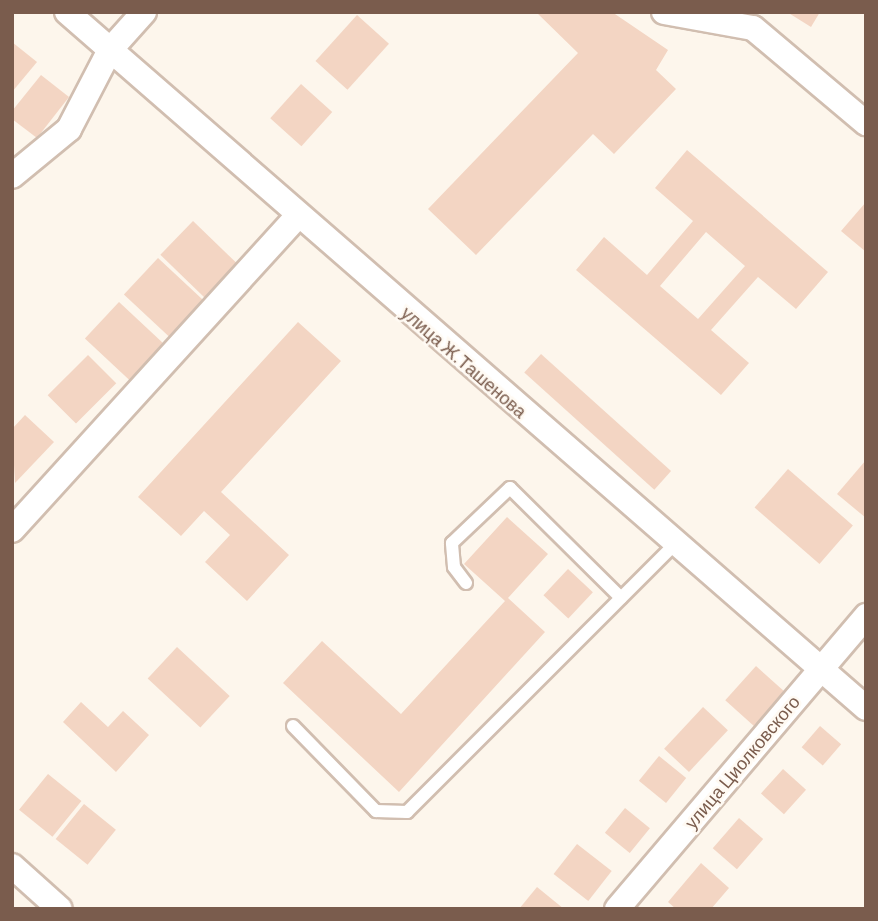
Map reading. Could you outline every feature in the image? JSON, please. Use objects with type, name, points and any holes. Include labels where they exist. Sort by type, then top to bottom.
[{"type":"street","name":"улица Ж.Ташенова","points":[[67,12],[818,673],[866,708]]},
{"type":"street","points":[[12,176],[69,130],[110,50],[144,12]]},
{"type":"street","points":[[664,12],[753,29],[866,123]]},
{"type":"street","points":[[12,530],[298,216]]},
{"type":"street","name":"улица Циолковского","points":[[617,909],[866,615]]},
{"type":"street","points":[[12,866],[60,909]]},
{"type":"lane","points":[[466,583],[454,566],[452,543],[510,488],[621,597]]},
{"type":"lane","points":[[293,726],[376,811],[407,812],[673,546]]},
{"type":"building","points":[[536,12],[612,12],[668,50],[656,70],[676,89],[614,154],[593,134],[476,255],[428,209],[578,53]]},
{"type":"building","points":[[787,12],[820,12],[811,27]]},
{"type":"building","points":[[357,15],[389,44],[347,90],[316,61]]},
{"type":"building","points":[[12,42],[37,62],[12,92]]},
{"type":"building","points":[[41,75],[69,97],[37,138],[12,119],[12,111]]},
{"type":"building","points":[[301,84],[332,112],[301,146],[270,118]]},
{"type":"building","points":[[687,150],[828,272],[796,309],[758,277],[711,330],[749,363],[721,395],[576,270],[604,237],[647,275],[693,221],[655,188]],"holes":[[[706,232],[745,266],[698,319],[660,286]]]},
{"type":"building","points":[[866,202],[866,252],[841,231]]},
{"type":"building","points":[[193,221],[240,267],[208,301],[160,255]]},
{"type":"building","points":[[158,258],[206,303],[172,340],[124,295]]},
{"type":"building","points":[[119,302],[168,348],[134,384],[85,339]]},
{"type":"building","points":[[298,322],[341,361],[221,492],[289,555],[247,601],[205,562],[230,535],[204,511],[181,536],[138,497]]},
{"type":"building","points":[[541,354],[671,471],[654,490],[524,373]]},
{"type":"building","points":[[88,355],[116,383],[76,424],[48,395]]},
{"type":"building","points":[[25,415],[54,442],[15,483],[12,429]]},
{"type":"building","points":[[866,460],[866,518],[837,494]]},
{"type":"building","points":[[788,469],[853,525],[819,564],[755,507]]},
{"type":"building","points":[[507,517],[548,554],[508,598],[545,632],[399,792],[283,683],[322,641],[401,714],[505,601],[464,564]]},
{"type":"building","points":[[568,569],[593,592],[568,619],[543,595]]},
{"type":"building","points":[[177,647],[230,696],[200,728],[148,678]]},
{"type":"building","points":[[756,666],[785,692],[754,726],[725,700]]},
{"type":"building","points":[[81,702],[108,727],[123,711],[149,735],[116,772],[63,722]]},
{"type":"building","points":[[703,707],[728,730],[689,772],[664,749]]},
{"type":"building","points":[[820,726],[841,744],[823,766],[802,747]]},
{"type":"building","points":[[659,756],[686,778],[666,803],[639,781]]},
{"type":"building","points":[[783,769],[806,790],[784,814],[761,794]]},
{"type":"building","points":[[48,774],[81,801],[52,837],[19,810]]},
{"type":"building","points":[[84,804],[116,830],[88,865],[56,839]]},
{"type":"building","points":[[625,808],[650,828],[630,853],[605,833]]},
{"type":"building","points":[[739,818],[763,839],[737,869],[713,848]]},
{"type":"building","points":[[577,844],[612,871],[588,901],[554,874]]},
{"type":"building","points":[[701,863],[729,888],[711,909],[676,909],[668,902]]},
{"type":"building","points":[[537,887],[564,909],[519,909]]}]
